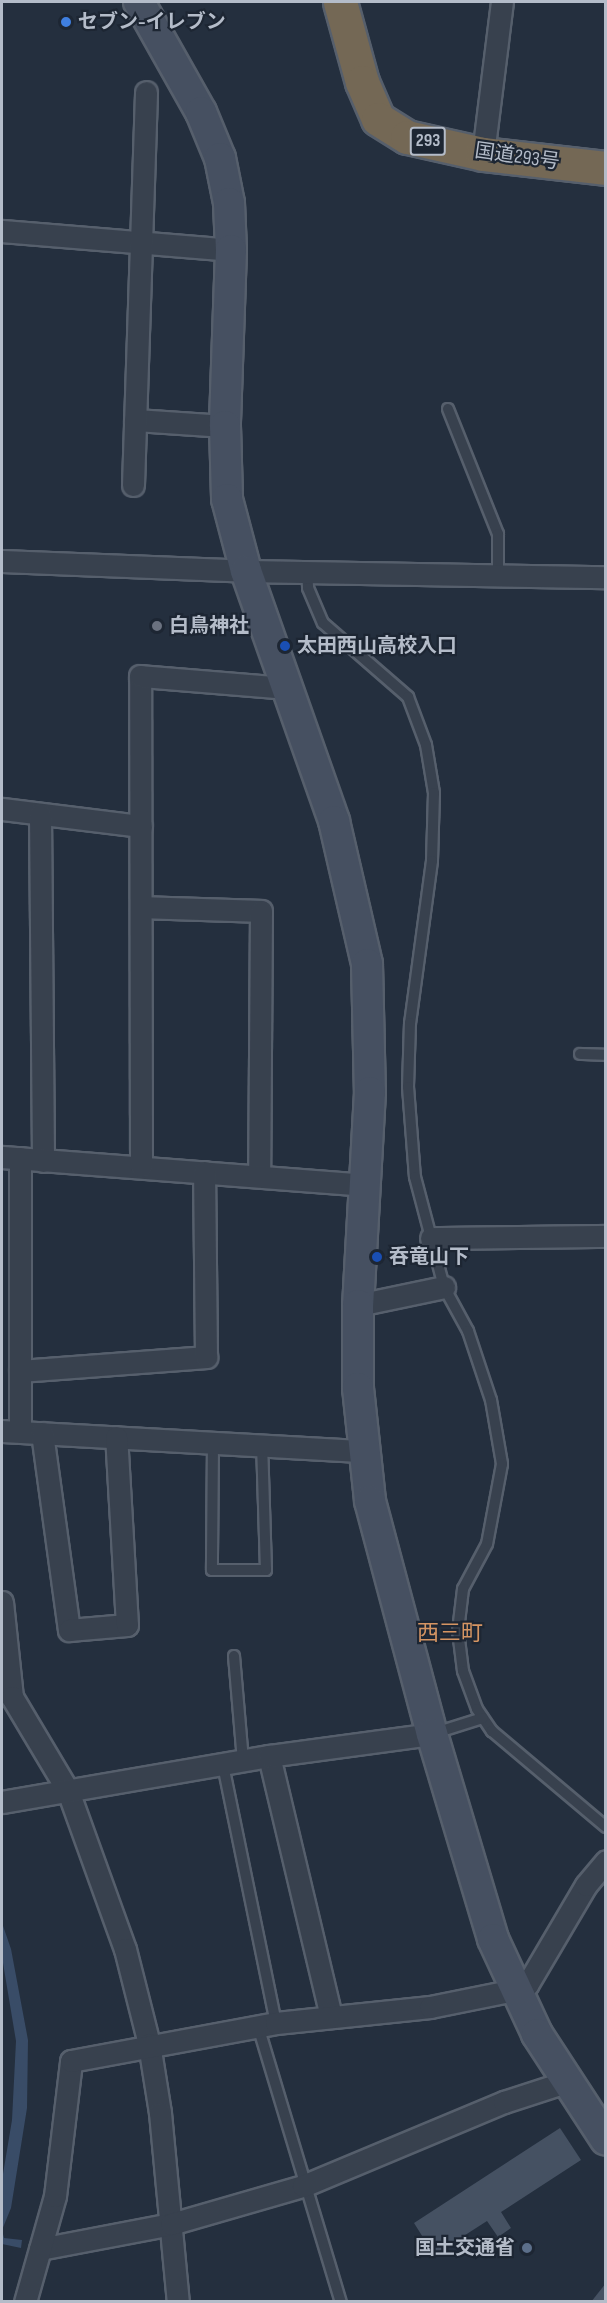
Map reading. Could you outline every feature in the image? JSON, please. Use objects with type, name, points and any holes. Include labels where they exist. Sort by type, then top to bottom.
[{"type":"highway","name":"国道293号","points":[[340,2],[362,82],[378,119],[407,137],[483,154],[606,168]]},
{"type":"street","points":[[139,2],[201,112],[220,158],[229,203],[231,250],[225,426],[227,500],[246,571],[340,842],[367,964],[370,1013],[366,1185],[358,1305],[362,1451],[379,1540],[432,1734],[493,1939],[514,1990],[606,2140]]},
{"type":"street","points":[[483,154],[502,2]]},
{"type":"street","points":[[133,485],[143,243],[146,92]]},
{"type":"street","points":[[2,231],[231,250]]},
{"type":"street","points":[[135,420],[225,426]]},
{"type":"street","points":[[2,561],[246,571],[498,573],[606,577]]},
{"type":"street","points":[[141,1166],[140,676],[287,688]]},
{"type":"street","points":[[2,809],[141,826]]},
{"type":"street","points":[[40,814],[43,1161]]},
{"type":"street","points":[[141,907],[261,911],[259,1176]]},
{"type":"street","points":[[362,1451],[10,1431],[20,1371],[11,1157],[366,1185]]},
{"type":"street","points":[[20,1371],[206,1357],[204,1172]]},
{"type":"street","points":[[431,1238],[606,1236]]},
{"type":"street","points":[[358,1305],[444,1287]]},
{"type":"street","points":[[42,1432],[69,1630],[127,1625],[116,1437]]},
{"type":"street","points":[[2,1602],[12,1697],[68,1791],[125,1949],[149,2044],[178,2301]]},
{"type":"street","points":[[2,1802],[269,1756],[432,1734]]},
{"type":"street","points":[[269,1756],[331,2016]]},
{"type":"street","points":[[25,2301],[62,2157],[71,2061],[149,2044],[267,2025],[331,2016],[430,2007],[514,1990],[527,1985],[586,1885],[606,1861]]},
{"type":"street","points":[[40,2249],[171,2224],[303,2186],[504,2102],[569,2081]]},
{"type":"lane","points":[[448,409],[498,534],[498,573]]},
{"type":"lane","points":[[307,572],[308,588],[322,623],[408,697],[426,745],[434,793],[432,861],[415,978],[408,1087],[415,1177],[444,1287],[468,1331],[491,1400],[502,1464],[487,1544],[463,1589],[458,1631],[463,1671],[483,1718],[492,1731],[606,1827]]},
{"type":"lane","points":[[580,1054],[606,1055]]},
{"type":"lane","points":[[213,1443],[212,1570],[266,1570],[262,1446]]},
{"type":"lane","points":[[234,1656],[233,1763],[267,2025],[303,2186],[340,2301]]},
{"type":"lane","points":[[432,1734],[483,1718]]},
{"type":"water","points":[[2,1923],[11,1949],[28,2040],[27,2108],[11,2208],[2,2230],[2,2180],[12,2120],[16,2041],[2,1957]]},
{"type":"water","points":[[2,2230],[4,2238],[22,2240],[21,2248],[2,2244]]},
{"type":"building","points":[[560,2128],[581,2160],[501,2212],[511,2228],[498,2237],[487,2221],[434,2255],[414,2223]]},
{"type":"building","points":[[606,2283],[606,2302],[591,2302]]},
{"type":"place","name":"セブン-イレブン","points":[[66,22]]},
{"type":"place","name":"白鳥神社","points":[[157,626]]},
{"type":"place","name":"太田西山高校入口","points":[[285,646]]},
{"type":"place","name":"呑竜山下","points":[[377,1257]]},
{"type":"place","name":"国土交通省","points":[[527,2248]]},
{"type":"district","name":"西三町","points":[[450,1634]]}]
